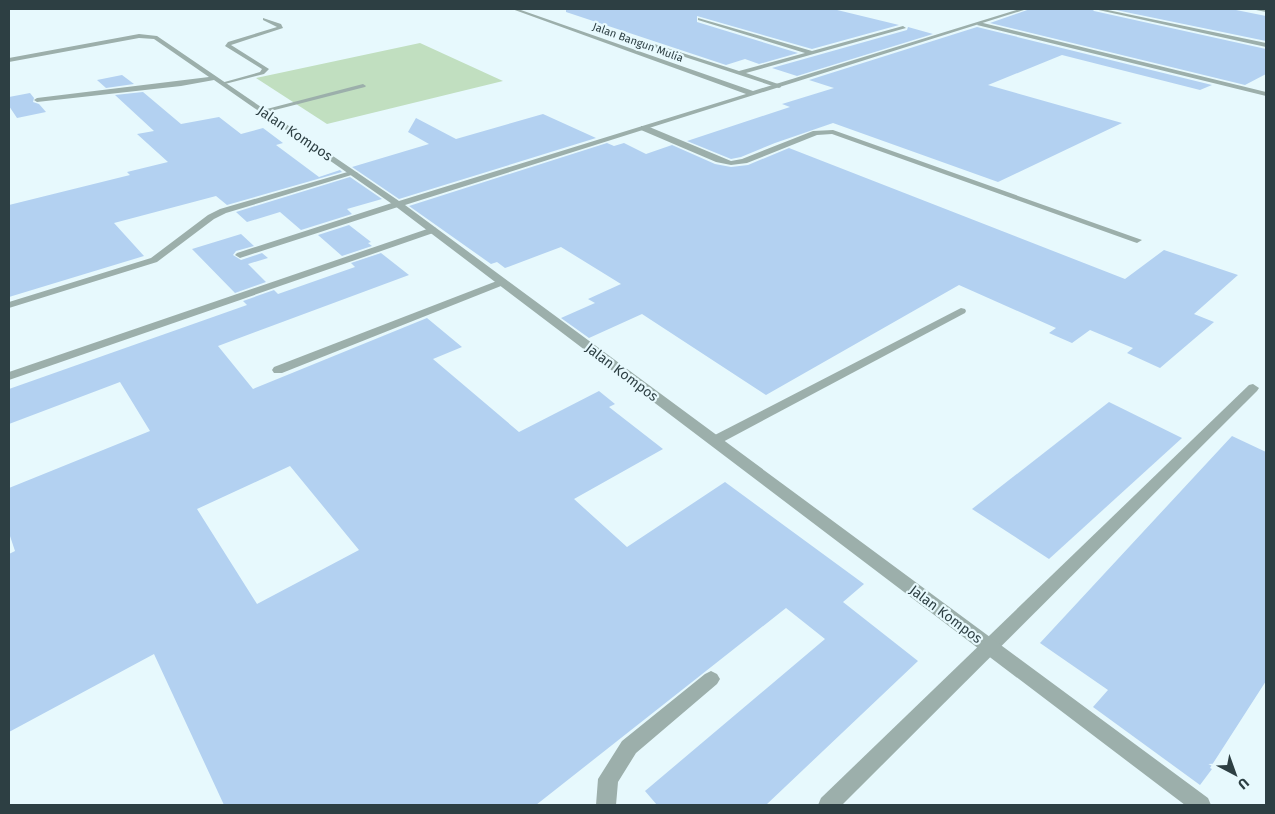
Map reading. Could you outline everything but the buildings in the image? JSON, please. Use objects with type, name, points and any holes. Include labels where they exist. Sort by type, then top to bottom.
[{"type":"street","name":"Jalan Bangun Mulia","points":[[514,9],[754,94]]},
{"type":"street","points":[[240,254],[1026,9]]},
{"type":"street","points":[[1097,9],[1266,45]]},
{"type":"street","points":[[1254,9],[1266,11]]},
{"type":"street","points":[[700,19],[811,53]]},
{"type":"street","points":[[223,84],[262,73],[266,70],[228,46],[230,42],[280,28],[279,25],[265,20]]},
{"type":"street","points":[[979,24],[1266,94]]},
{"type":"street","points":[[739,74],[903,28]]},
{"type":"street","name":"Jalan Kompos","points":[[9,60],[148,35],[155,37],[398,204],[1201,805]]},
{"type":"street","points":[[624,36],[779,86]]},
{"type":"street","points":[[37,100],[181,84],[216,78]]},
{"type":"street","points":[[263,110],[363,86]]},
{"type":"street","points":[[644,128],[731,163],[744,161],[816,133],[833,132],[1137,240]]},
{"type":"street","points":[[9,304],[154,260],[211,217],[241,204],[354,173]]},
{"type":"street","points":[[9,376],[433,230]]},
{"type":"street","points":[[278,370],[502,282]]},
{"type":"street","points":[[714,441],[961,311]]},
{"type":"street","points":[[828,805],[988,646],[1254,388]]},
{"type":"street","points":[[606,805],[608,779],[629,747],[711,679]]},
{"type":"green space","points":[[420,43],[503,81],[327,124],[256,78]]}]
